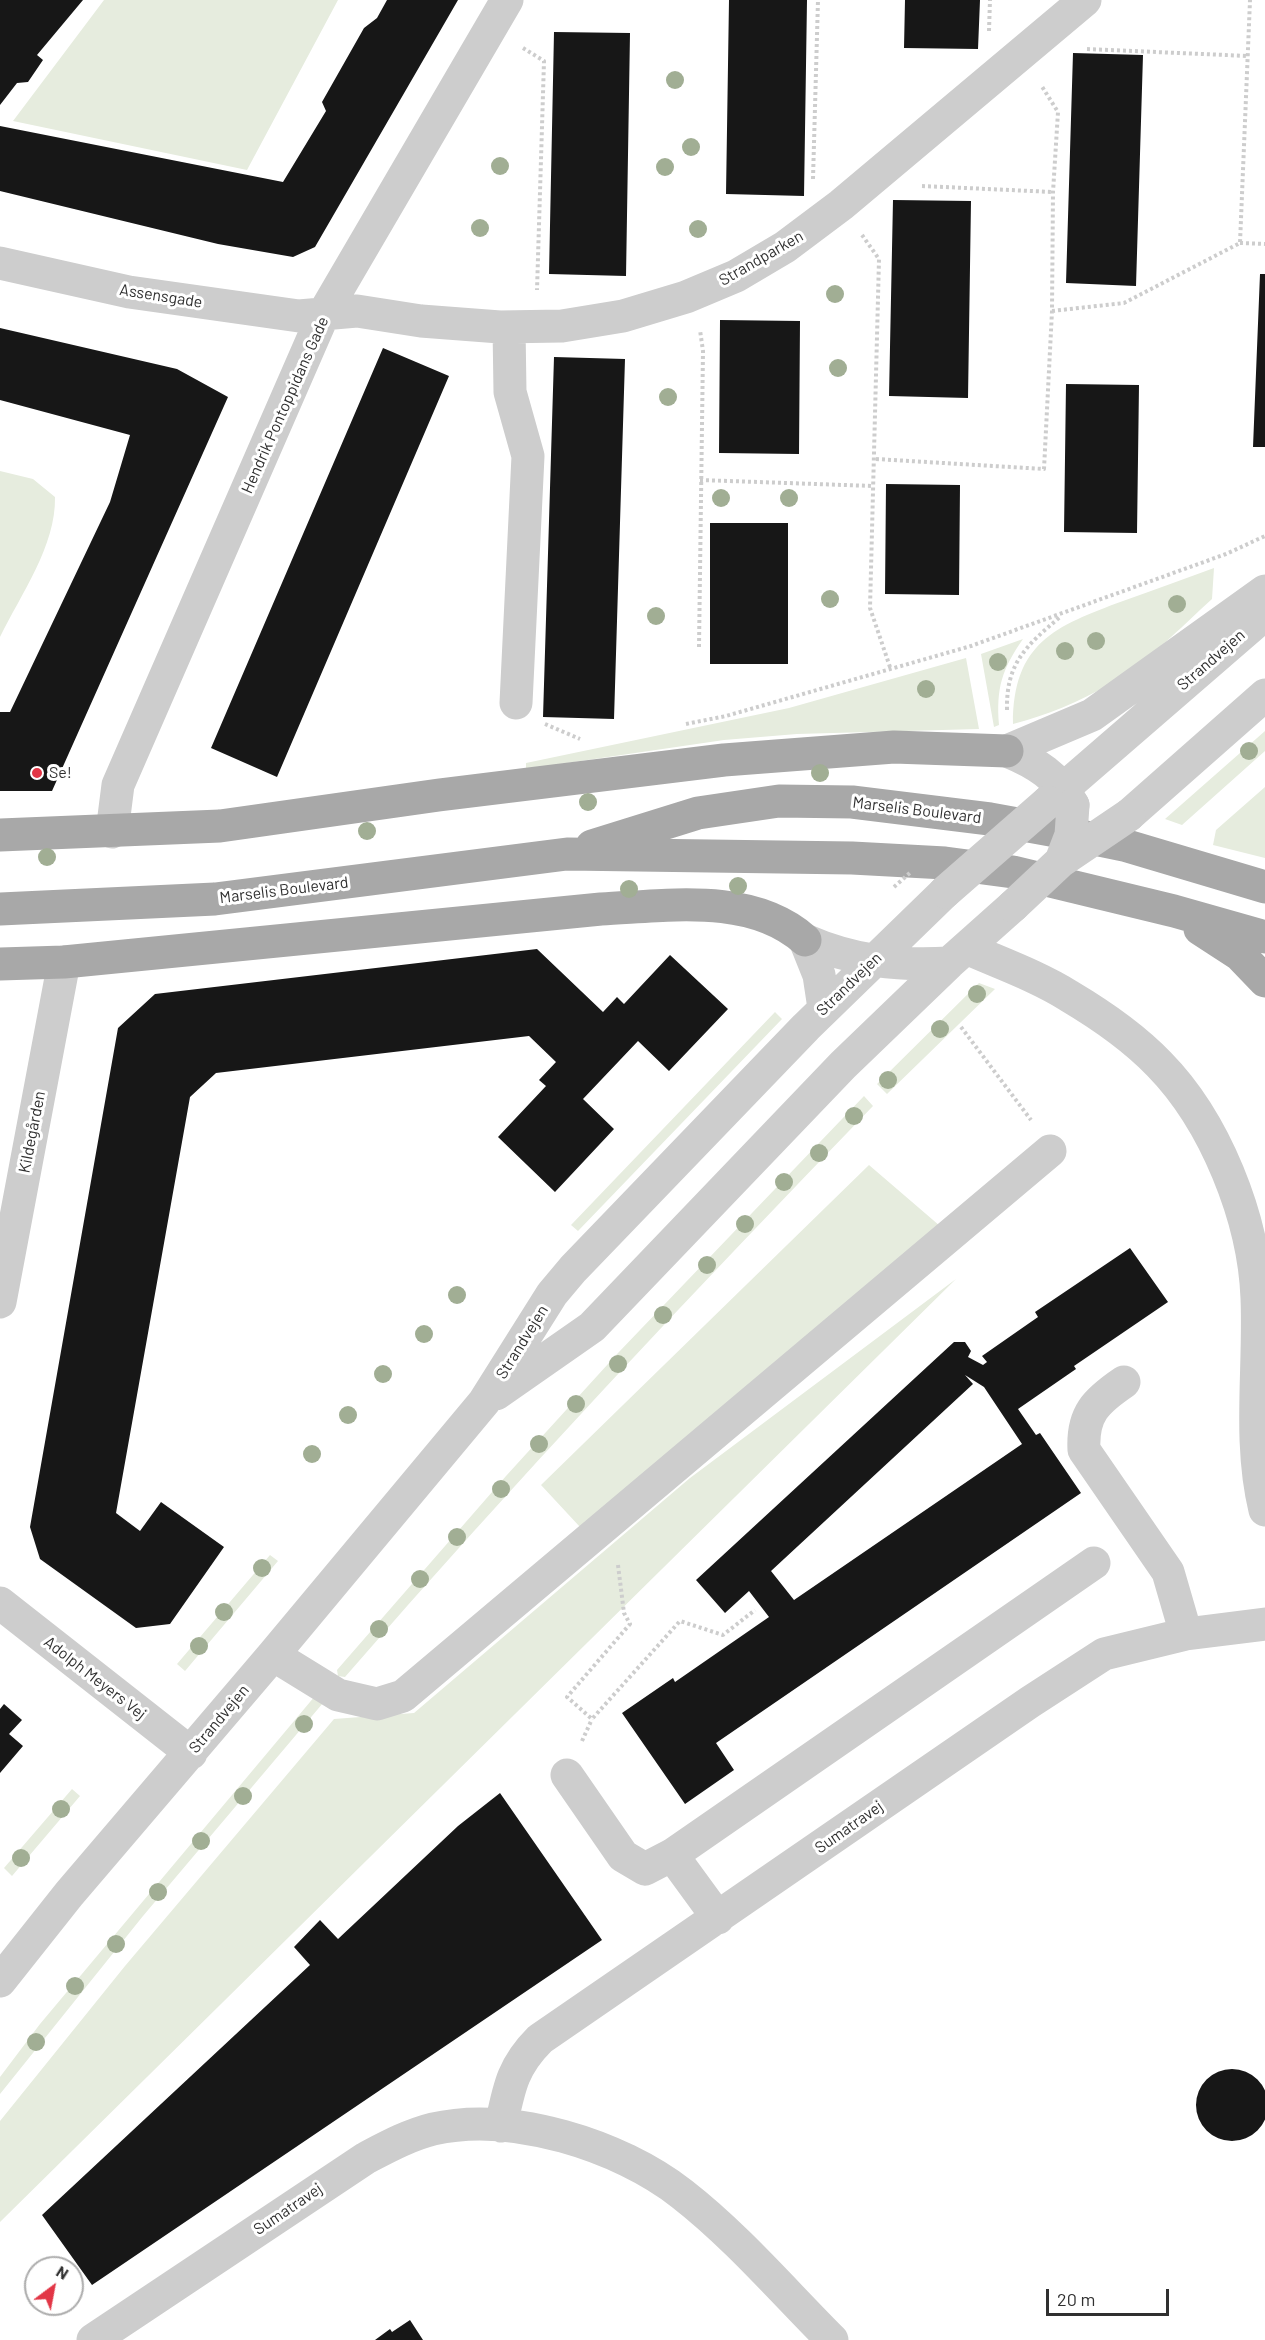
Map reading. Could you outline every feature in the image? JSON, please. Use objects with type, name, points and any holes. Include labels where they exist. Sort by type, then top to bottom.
[{"type":"main road","points":[[0,836],[220,826],[439,795],[724,760],[894,747],[1007,751]]},
{"type":"main road","name":"Marselis Boulevard","points":[[567,854],[698,813],[779,801],[852,802],[990,819],[1056,831],[1124,845],[1265,887]]},
{"type":"main road","name":"Marselis Boulevard","points":[[0,909],[215,899],[567,854],[852,858],[945,862],[1014,872],[1174,911],[1265,937]]},
{"type":"main road","points":[[0,964],[64,962],[601,909],[691,904],[720,907],[768,917],[785,924],[805,940]]},
{"type":"main road","points":[[1174,911],[1240,955],[1265,981]]},
{"type":"street","name":"Hendrik Pontoppidans Gade","points":[[112,832],[118,785],[324,313],[507,0]]},
{"type":"street","name":"Strandparken","points":[[324,313],[357,310],[421,321],[562,326],[624,316],[686,297],[736,276],[765,259],[836,209],[1085,0]]},
{"type":"street","name":"Assensgade","points":[[0,263],[129,292],[299,316],[324,313]]},
{"type":"street","points":[[516,703],[528,456],[510,392],[523,326]]},
{"type":"street","points":[[1007,751],[1092,715],[1265,591]]},
{"type":"street","name":"Strandvejen","points":[[0,1982],[69,1894],[191,1753],[484,1402],[552,1294],[573,1269],[824,1008],[945,892],[1062,798],[1265,614]]},
{"type":"street","name":"Strandvejen","points":[[484,1402],[592,1327],[843,1065],[958,955],[1061,861],[1130,815],[1265,695]]},
{"type":"street","points":[[1007,751],[1038,764],[1062,798],[1071,835],[1061,861]]},
{"type":"street","points":[[805,940],[845,956],[872,962],[911,965],[958,955],[1067,994],[1117,1027],[1160,1064],[1214,1142],[1238,1198],[1250,1241],[1257,1296],[1254,1416],[1258,1480],[1265,1510]]},
{"type":"street","points":[[805,940],[819,975],[824,1008]]},
{"type":"street","name":"Kildegården","points":[[0,1302],[64,962]]},
{"type":"street","points":[[273,1655],[338,1695],[376,1704],[403,1696],[1050,1151]]},
{"type":"street","points":[[1124,1382],[1105,1395],[1092,1410],[1083,1430],[1084,1450],[1168,1572],[1186,1634]]},
{"type":"street","points":[[567,1775],[622,1857],[645,1869],[672,1855],[1094,1563]]},
{"type":"street","name":"Adolph Meyers Vej","points":[[0,1603],[191,1753]]},
{"type":"street","name":"Sumatravej","points":[[501,2126],[511,2079],[524,2055],[540,2039],[1030,1701],[1104,1654],[1186,1634],[1265,1624]]},
{"type":"street","points":[[672,1855],[718,1918]]},
{"type":"street","name":"Sumatravej","points":[[93,2340],[366,2158],[400,2141],[432,2129],[467,2124],[536,2130],[574,2139],[645,2169],[681,2193],[713,2220],[832,2340]]},
{"type":"path","points":[[818,0],[813,185],[879,259],[876,459],[873,486],[870,608],[891,670]]},
{"type":"path","points":[[1240,243],[1250,0]]},
{"type":"path","points":[[491,28],[544,62],[523,326]]},
{"type":"path","points":[[876,459],[1044,469],[1052,311],[1053,192],[1058,112],[1026,50],[1248,56]]},
{"type":"path","points":[[868,183],[1053,192]]},
{"type":"path","points":[[1052,311],[1124,303],[1240,243],[1265,244]]},
{"type":"path","points":[[686,297],[700,330],[703,351],[699,647]]},
{"type":"path","points":[[700,480],[873,486]]},
{"type":"path","points":[[680,725],[726,716],[891,670],[1063,615],[1226,554],[1265,536]]},
{"type":"path","points":[[1007,751],[1006,689],[1014,664],[1027,645],[1063,615]]},
{"type":"path","points":[[543,723],[590,743]]},
{"type":"path","points":[[962,1027],[1038,1130],[1050,1151]]},
{"type":"path","points":[[614,1518],[624,1613],[630,1624],[567,1697],[592,1719],[680,1621],[723,1635],[755,1610]]},
{"type":"shaded area","points":[[104,0],[338,0],[247,170],[13,121]]},
{"type":"shaded area","points":[[0,471],[33,479],[55,497],[54,515],[44,551],[0,637]]},
{"type":"shaded area","points":[[1214,568],[1212,599],[1137,666],[1098,691],[1075,702],[1013,724],[1015,696],[1021,674],[1030,656],[1058,630],[1099,610]]},
{"type":"shaded area","points":[[1023,639],[1002,679],[999,725],[994,727],[981,654]]},
{"type":"shaded area","points":[[966,658],[979,729],[797,734],[724,740],[526,769],[526,763],[789,708]]},
{"type":"shaded area","points":[[1265,731],[1265,751],[1182,825],[1165,819]]},
{"type":"shaded area","points":[[1265,787],[1265,858],[1213,845],[1216,830]]},
{"type":"shaded area","points":[[979,983],[995,989],[887,1094],[877,1084]]},
{"type":"shaded area","points":[[775,1012],[782,1019],[578,1231],[571,1225]]},
{"type":"shaded area","points":[[864,1096],[873,1106],[605,1388],[345,1677],[338,1676],[337,1670],[506,1476],[618,1353]]},
{"type":"shaded area","points":[[869,1165],[940,1226],[580,1527],[541,1485]]},
{"type":"shaded area","points":[[956,1279],[0,2222],[0,2121],[125,1966],[334,1719],[414,1713],[690,1478]]},
{"type":"shaded area","points":[[270,1555],[278,1561],[185,1671],[177,1664]]},
{"type":"shaded area","points":[[315,1696],[323,1703],[143,1916],[0,2094],[0,2077],[40,2024]]},
{"type":"shaded area","points":[[72,1789],[80,1796],[12,1876],[4,1868]]},
{"type":"building","points":[[0,0],[83,0],[37,55],[43,60],[28,82],[17,83],[0,105]]},
{"type":"building","points":[[387,0],[458,0],[315,247],[293,257],[218,244],[0,191],[0,126],[283,182],[326,111],[322,102],[364,28],[377,18]]},
{"type":"building","points":[[729,0],[807,0],[804,196],[726,194]]},
{"type":"building","points":[[905,0],[980,0],[978,49],[904,48]]},
{"type":"building","points":[[554,32],[630,33],[626,276],[549,274]]},
{"type":"building","points":[[1073,53],[1143,55],[1136,286],[1066,283]]},
{"type":"building","points":[[893,200],[971,201],[968,398],[889,396]]},
{"type":"building","points":[[1260,274],[1265,274],[1265,447],[1253,447]]},
{"type":"building","points":[[720,320],[800,321],[799,454],[719,453]]},
{"type":"building","points":[[0,328],[177,369],[228,397],[52,791],[0,791],[0,712],[10,712],[110,502],[130,435],[0,400]]},
{"type":"building","points":[[383,348],[449,376],[277,777],[211,748]]},
{"type":"building","points":[[554,357],[625,359],[614,719],[543,717]]},
{"type":"building","points":[[1066,384],[1139,385],[1137,533],[1064,532]]},
{"type":"building","points":[[886,484],[960,485],[959,595],[885,594]]},
{"type":"building","points":[[710,523],[788,523],[788,664],[710,664]]},
{"type":"building","points":[[537,949],[603,1012],[617,997],[624,1004],[670,955],[728,1009],[669,1071],[638,1041],[583,1099],[614,1129],[555,1192],[498,1137],[546,1086],[539,1080],[556,1062],[529,1036],[216,1073],[190,1097],[116,1513],[140,1531],[161,1502],[224,1547],[170,1624],[136,1628],[40,1559],[30,1527],[118,1028],[155,994]]},
{"type":"building","points":[[1130,1248],[1168,1302],[1074,1366],[1076,1369],[1018,1409],[1036,1435],[1040,1433],[1081,1493],[716,1743],[734,1770],[685,1804],[622,1713],[673,1678],[675,1682],[769,1617],[749,1591],[725,1613],[696,1580],[954,1342],[965,1342],[971,1351],[968,1357],[983,1365],[987,1362],[982,1356],[1038,1317],[1035,1312]],"holes":[[[965,1375],[984,1387],[1022,1444],[794,1600],[771,1571],[973,1384]]]},
{"type":"building","points":[[4,1704],[22,1720],[9,1734],[23,1746],[0,1773],[0,1709]]},
{"type":"building","points":[[500,1793],[602,1940],[92,2285],[84,2274],[84,2256],[71,2256],[42,2215],[310,1965],[294,1947],[320,1920],[338,1939],[458,1826]]},
{"type":"building","points":[[1232,2069],[1246,2072],[1258,2079],[1265,2091],[1268,2105],[1265,2119],[1258,2131],[1246,2138],[1232,2141],[1218,2138],[1206,2131],[1199,2119],[1196,2105],[1199,2091],[1206,2079],[1218,2072]]},
{"type":"building","points":[[410,2320],[423,2340],[375,2340],[390,2329],[392,2332]]},
{"type":"place","name":"Se!","points":[[37,773]]}]
